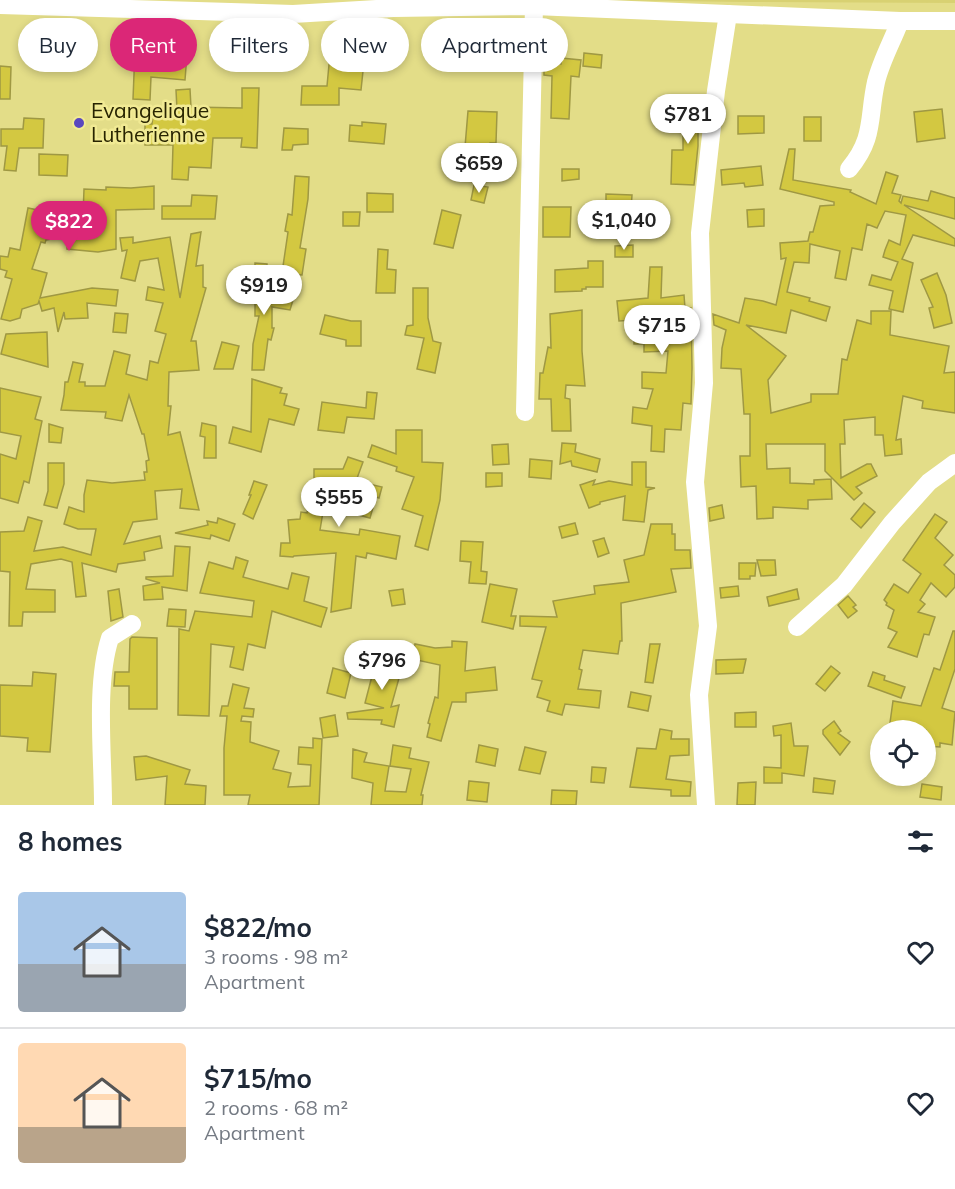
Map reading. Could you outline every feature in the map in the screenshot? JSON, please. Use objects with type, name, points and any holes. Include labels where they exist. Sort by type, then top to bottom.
[{"type":"street","points":[[0,5],[293,14],[396,4],[534,6],[900,21],[955,21]]},
{"type":"street","points":[[525,412],[534,6]]},
{"type":"street","points":[[706,805],[699,695],[708,626],[695,482],[704,383],[700,233],[716,91],[728,14]]},
{"type":"street","points":[[849,169],[866,144],[876,83],[900,21]]},
{"type":"street","points":[[797,627],[844,585],[892,523],[929,482],[955,463]]},
{"type":"street","points":[[103,805],[104,658],[110,638],[132,624]]},
{"type":"shaded area","points":[[591,0],[955,0],[955,3],[745,2]]},
{"type":"building","points":[[584,53],[602,55],[601,68],[583,66]]},
{"type":"building","points":[[568,59],[581,60],[579,77],[571,76],[569,119],[551,118],[552,76],[544,75],[544,72],[568,72]]},
{"type":"building","points":[[0,66],[11,67],[10,99],[0,99]]},
{"type":"building","points":[[134,72],[186,72],[185,80],[151,77],[150,100],[133,99]]},
{"type":"building","points":[[328,72],[363,72],[361,90],[339,88],[339,105],[301,105],[302,86],[327,86]]},
{"type":"building","points":[[242,88],[259,88],[257,148],[241,147],[242,138],[213,138],[211,168],[189,167],[188,180],[172,179],[173,145],[145,145],[145,124],[152,124],[154,107],[177,110],[176,90],[190,89],[191,107],[242,108]]},
{"type":"building","points":[[704,96],[701,127],[698,127],[694,185],[671,184],[672,150],[683,150],[683,134],[687,134],[685,97]]},
{"type":"building","points":[[942,109],[945,138],[917,142],[914,112]]},
{"type":"building","points":[[468,111],[497,112],[496,143],[490,143],[487,163],[464,159]]},
{"type":"building","points":[[738,116],[764,116],[764,133],[738,134]]},
{"type":"building","points":[[804,117],[821,117],[821,141],[804,141]]},
{"type":"building","points":[[24,118],[44,119],[43,148],[19,148],[16,171],[4,170],[7,146],[1,146],[1,129],[23,129]]},
{"type":"building","points":[[362,122],[386,124],[384,144],[349,141],[350,125],[362,126]]},
{"type":"building","points":[[284,128],[308,129],[308,144],[293,145],[292,150],[282,150]]},
{"type":"building","points":[[789,149],[795,149],[793,180],[851,190],[850,192],[876,204],[886,172],[898,176],[892,193],[901,195],[899,201],[901,203],[903,196],[928,201],[931,191],[955,198],[955,219],[904,205],[955,239],[955,246],[913,235],[902,259],[913,263],[903,312],[889,309],[893,291],[869,285],[872,275],[891,280],[898,262],[883,257],[889,240],[900,245],[906,215],[885,211],[877,228],[867,224],[862,250],[852,248],[846,280],[835,278],[840,251],[810,244],[809,263],[794,262],[787,292],[810,298],[809,301],[830,307],[826,321],[791,310],[786,333],[746,325],[786,356],[768,380],[771,413],[811,402],[811,394],[838,394],[842,359],[847,360],[857,320],[871,324],[871,311],[891,311],[890,335],[949,346],[944,373],[955,372],[955,413],[922,408],[923,401],[903,396],[896,440],[901,439],[902,454],[885,456],[883,435],[875,435],[875,417],[844,420],[845,444],[840,444],[841,478],[867,464],[871,464],[877,476],[856,487],[862,493],[854,500],[825,471],[825,444],[766,444],[767,469],[790,468],[790,483],[814,484],[814,480],[831,479],[832,499],[808,500],[808,509],[773,507],[773,518],[757,519],[756,486],[741,487],[740,456],[750,456],[750,414],[744,414],[741,369],[721,368],[726,330],[714,325],[713,314],[739,323],[745,298],[776,305],[786,258],[781,259],[780,243],[808,241],[810,232],[813,232],[820,206],[834,205],[834,202],[780,189]]},
{"type":"building","points":[[39,154],[68,155],[67,176],[39,175]]},
{"type":"building","points":[[761,166],[763,185],[745,187],[744,183],[722,185],[721,170]]},
{"type":"building","points":[[562,169],[579,169],[579,179],[562,181]]},
{"type":"building","points":[[295,176],[309,177],[300,248],[306,249],[302,275],[282,273],[288,232],[285,231],[288,214],[292,215]]},
{"type":"building","points":[[474,185],[488,187],[484,203],[471,200]]},
{"type":"building","points":[[154,186],[154,209],[116,210],[116,249],[98,252],[67,249],[68,236],[46,240],[45,243],[41,242],[32,269],[47,273],[40,298],[92,288],[118,290],[116,306],[87,303],[88,318],[65,319],[64,312],[58,332],[54,308],[42,311],[39,301],[38,304],[22,309],[20,318],[10,321],[1,319],[12,279],[5,277],[7,271],[0,269],[0,256],[8,257],[10,248],[20,250],[28,208],[52,213],[50,223],[83,216],[84,189],[106,190],[106,187]]},
{"type":"building","points":[[367,193],[393,194],[393,212],[367,212]]},
{"type":"building","points":[[606,194],[632,195],[631,209],[606,208]]},
{"type":"building","points":[[192,195],[217,196],[215,219],[162,219],[162,206],[191,206]]},
{"type":"building","points":[[543,207],[571,207],[570,237],[543,237]]},
{"type":"building","points":[[764,209],[764,226],[748,227],[747,210]]},
{"type":"building","points":[[442,210],[461,215],[453,248],[434,244]]},
{"type":"building","points":[[343,212],[360,212],[359,226],[343,226]]},
{"type":"building","points":[[201,232],[196,266],[203,265],[203,287],[206,288],[191,341],[196,341],[199,370],[169,372],[168,406],[171,406],[168,435],[180,432],[199,510],[180,508],[182,489],[155,491],[157,519],[133,522],[124,544],[160,536],[162,548],[144,552],[145,560],[118,564],[116,572],[82,563],[86,596],[76,597],[72,562],[61,559],[31,564],[26,589],[55,590],[55,612],[23,612],[22,626],[9,626],[10,572],[0,571],[0,532],[24,531],[28,517],[42,521],[34,551],[63,547],[91,555],[96,529],[78,529],[64,524],[69,507],[84,512],[87,480],[112,483],[145,480],[146,461],[149,460],[144,434],[142,434],[129,395],[122,421],[105,418],[106,412],[61,410],[65,382],[68,382],[73,362],[83,364],[79,382],[85,382],[85,386],[105,386],[114,351],[130,355],[126,374],[147,380],[150,361],[158,363],[166,334],[155,331],[163,303],[146,300],[148,287],[164,290],[158,258],[140,261],[135,281],[121,278],[127,250],[122,251],[120,238],[133,237],[133,243],[170,237],[180,298],[191,234]]},
{"type":"building","points":[[633,245],[633,257],[615,257],[615,246]]},
{"type":"building","points":[[378,249],[388,250],[387,269],[396,270],[395,293],[376,293]]},
{"type":"building","points":[[588,261],[603,261],[603,287],[586,287],[582,291],[555,292],[555,270],[588,268]]},
{"type":"building","points":[[255,263],[267,264],[265,294],[293,300],[290,310],[272,307],[272,328],[274,328],[271,340],[268,339],[264,370],[252,370],[253,344],[259,316],[255,316]]},
{"type":"building","points":[[650,267],[662,267],[661,298],[684,295],[685,308],[691,308],[691,404],[683,403],[681,430],[665,429],[664,452],[651,451],[652,426],[632,423],[633,407],[647,409],[653,389],[642,388],[642,372],[666,373],[668,351],[644,352],[644,344],[634,344],[634,320],[619,321],[617,301],[648,298]]},
{"type":"building","points":[[937,273],[946,295],[952,323],[934,328],[929,308],[933,307],[921,280]]},
{"type":"building","points":[[413,288],[428,288],[428,318],[433,341],[441,343],[435,373],[417,369],[424,338],[405,335],[407,326],[413,325]]},
{"type":"building","points":[[582,310],[585,386],[566,385],[565,398],[570,399],[571,431],[552,431],[551,399],[539,399],[540,373],[543,373],[548,347],[551,348],[550,314]]},
{"type":"building","points":[[115,313],[128,314],[126,333],[113,332]]},
{"type":"building","points":[[325,315],[361,321],[361,346],[346,346],[346,340],[320,334]]},
{"type":"building","points":[[47,332],[48,367],[1,354],[6,334]]},
{"type":"building","points":[[222,342],[239,346],[233,369],[214,369]]},
{"type":"building","points":[[252,379],[282,388],[280,393],[287,394],[284,405],[299,409],[294,425],[269,419],[261,452],[229,443],[233,427],[251,432]]},
{"type":"building","points":[[0,388],[41,397],[35,419],[42,421],[29,483],[24,481],[18,503],[0,498],[0,454],[16,459],[21,436],[0,432]]},
{"type":"building","points":[[367,392],[377,393],[374,419],[347,417],[344,433],[318,430],[322,402],[366,408]]},
{"type":"building","points":[[202,423],[216,426],[216,458],[204,458],[205,437],[200,436]]},
{"type":"building","points":[[49,424],[63,428],[61,443],[49,442]]},
{"type":"building","points":[[396,430],[422,430],[422,462],[443,463],[440,500],[428,550],[415,546],[423,516],[402,509],[414,477],[396,471],[397,467],[368,457],[372,445],[396,454]]},
{"type":"building","points":[[562,443],[576,444],[575,452],[600,459],[597,472],[572,466],[571,461],[560,464]]},
{"type":"building","points":[[508,444],[509,464],[493,465],[492,445]]},
{"type":"building","points":[[348,457],[363,462],[356,481],[382,487],[379,498],[376,497],[370,518],[324,506],[320,530],[359,535],[360,529],[400,536],[396,559],[367,553],[366,558],[356,556],[351,608],[331,612],[336,553],[280,556],[281,543],[290,543],[288,520],[300,519],[301,512],[307,513],[311,489],[314,490],[314,469],[343,469]]},
{"type":"building","points":[[530,459],[552,461],[551,479],[529,477]]},
{"type":"building","points":[[632,462],[646,462],[646,487],[655,488],[648,490],[644,522],[623,520],[625,496],[600,502],[589,508],[580,485],[595,480],[593,485],[609,481],[632,485]]},
{"type":"building","points":[[48,463],[64,463],[64,484],[57,508],[44,505],[48,491]]},
{"type":"building","points":[[486,473],[502,473],[502,486],[486,487]]},
{"type":"building","points":[[254,481],[267,485],[253,519],[243,514]]},
{"type":"building","points":[[864,503],[875,512],[861,528],[851,519]]},
{"type":"building","points":[[722,505],[724,518],[710,521],[709,508]]},
{"type":"building","points":[[935,514],[947,522],[935,538],[953,555],[944,565],[955,575],[955,587],[946,597],[931,583],[920,600],[925,604],[918,612],[935,617],[929,635],[924,634],[917,657],[888,647],[897,632],[888,628],[894,610],[886,605],[884,600],[894,584],[908,593],[921,574],[903,560]]},
{"type":"building","points":[[218,518],[235,524],[229,541],[211,535],[210,539],[175,533],[208,525],[207,521],[217,523]]},
{"type":"building","points":[[575,523],[578,534],[562,538],[559,527]]},
{"type":"building","points":[[651,524],[672,524],[672,534],[675,534],[675,550],[690,550],[691,568],[671,569],[676,592],[621,603],[622,641],[620,641],[618,654],[583,650],[578,689],[601,691],[599,708],[565,704],[562,715],[547,711],[550,701],[537,697],[542,681],[532,679],[546,627],[520,626],[520,616],[557,617],[553,601],[595,594],[594,586],[629,582],[624,560],[644,555]]},
{"type":"building","points":[[604,538],[609,553],[598,557],[593,541]]},
{"type":"building","points":[[461,541],[483,542],[481,571],[487,572],[486,584],[469,583],[471,562],[460,561]]},
{"type":"building","points":[[175,546],[190,547],[187,591],[162,587],[163,599],[144,600],[143,586],[160,583],[146,579],[146,577],[173,576]]},
{"type":"building","points":[[236,557],[248,561],[243,577],[288,589],[292,573],[309,577],[304,601],[327,608],[321,627],[272,611],[265,648],[248,644],[243,670],[230,667],[234,647],[211,644],[209,716],[178,715],[179,629],[189,631],[195,611],[252,617],[254,601],[200,593],[209,562],[233,569]]},
{"type":"building","points":[[757,560],[775,560],[776,575],[761,576]]},
{"type":"building","points":[[739,563],[756,563],[755,576],[750,576],[750,579],[739,579]]},
{"type":"building","points":[[490,584],[517,589],[511,616],[516,616],[513,629],[482,622]]},
{"type":"building","points":[[738,586],[739,596],[721,598],[720,588]]},
{"type":"building","points":[[119,589],[123,617],[111,621],[108,591]]},
{"type":"building","points":[[403,589],[405,604],[392,606],[389,591]]},
{"type":"building","points":[[797,589],[799,599],[769,606],[767,597]]},
{"type":"building","points":[[848,596],[856,605],[853,607],[857,611],[848,618],[838,605]]},
{"type":"building","points":[[169,609],[186,610],[185,627],[167,626]]},
{"type":"building","points":[[953,631],[955,631],[955,669],[942,708],[955,712],[952,745],[940,743],[940,747],[936,747],[936,720],[890,720],[893,701],[921,706],[934,668],[940,670]]},
{"type":"building","points":[[132,637],[157,638],[157,709],[129,709],[129,686],[114,686],[115,672],[129,672],[130,639]]},
{"type":"building","points":[[452,641],[467,642],[465,671],[495,667],[497,690],[466,693],[466,702],[452,702],[441,741],[427,737],[435,697],[438,698],[440,665],[412,659],[415,644],[435,648],[452,647]]},
{"type":"building","points":[[650,644],[660,644],[653,683],[645,682]]},
{"type":"building","points":[[378,653],[404,660],[391,707],[399,705],[394,727],[381,724],[382,720],[348,719],[347,713],[384,708],[365,703]]},
{"type":"building","points":[[746,659],[743,673],[716,674],[716,660]]},
{"type":"building","points":[[831,666],[840,673],[825,691],[816,684]]},
{"type":"building","points":[[333,668],[351,673],[345,698],[327,693]]},
{"type":"building","points":[[33,672],[56,674],[50,752],[27,751],[28,738],[0,736],[0,685],[32,686]]},
{"type":"building","points":[[873,672],[885,676],[884,680],[905,687],[901,698],[868,686]]},
{"type":"building","points":[[233,684],[249,688],[244,708],[254,709],[253,717],[242,716],[241,721],[251,722],[250,742],[279,751],[273,769],[291,773],[288,787],[310,786],[311,765],[298,764],[299,747],[313,748],[313,738],[322,739],[319,805],[248,805],[250,795],[224,795],[227,716],[220,716],[222,706],[228,706]]},
{"type":"building","points":[[631,692],[651,696],[648,711],[628,707]]},
{"type":"building","points":[[756,712],[756,727],[735,727],[735,713]]},
{"type":"building","points":[[335,715],[338,736],[323,738],[320,718]]},
{"type":"building","points":[[834,721],[841,731],[838,733],[850,742],[840,755],[823,734],[823,730]]},
{"type":"building","points":[[791,723],[794,746],[808,746],[804,776],[782,773],[782,783],[764,783],[764,767],[781,768],[781,735],[774,736],[773,726]]},
{"type":"building","points":[[660,729],[672,731],[671,739],[689,739],[689,755],[670,756],[666,779],[691,782],[690,796],[671,796],[671,790],[630,787],[637,748],[656,749]]},
{"type":"building","points":[[393,745],[411,748],[409,758],[429,762],[421,795],[423,795],[422,805],[371,805],[373,783],[352,778],[353,749],[367,753],[364,762],[389,766],[385,791],[406,792],[411,769],[390,766]]},
{"type":"building","points":[[479,745],[498,749],[495,766],[476,762]]},
{"type":"building","points":[[525,747],[546,752],[540,774],[519,770]]},
{"type":"building","points":[[146,756],[190,770],[185,784],[206,786],[205,805],[165,805],[167,776],[136,780],[134,757]]},
{"type":"building","points":[[592,767],[606,768],[604,783],[591,782]]},
{"type":"building","points":[[814,778],[835,781],[833,794],[813,792]]},
{"type":"building","points":[[469,781],[489,783],[487,802],[467,800]]},
{"type":"building","points":[[756,782],[755,805],[737,805],[738,783]]},
{"type":"building","points":[[922,786],[942,787],[941,800],[920,797]]},
{"type":"building","points":[[552,790],[577,791],[576,805],[551,805]]},
{"type":"place","name":"Evangelique Lutherienne","points":[[79,123]]}]
